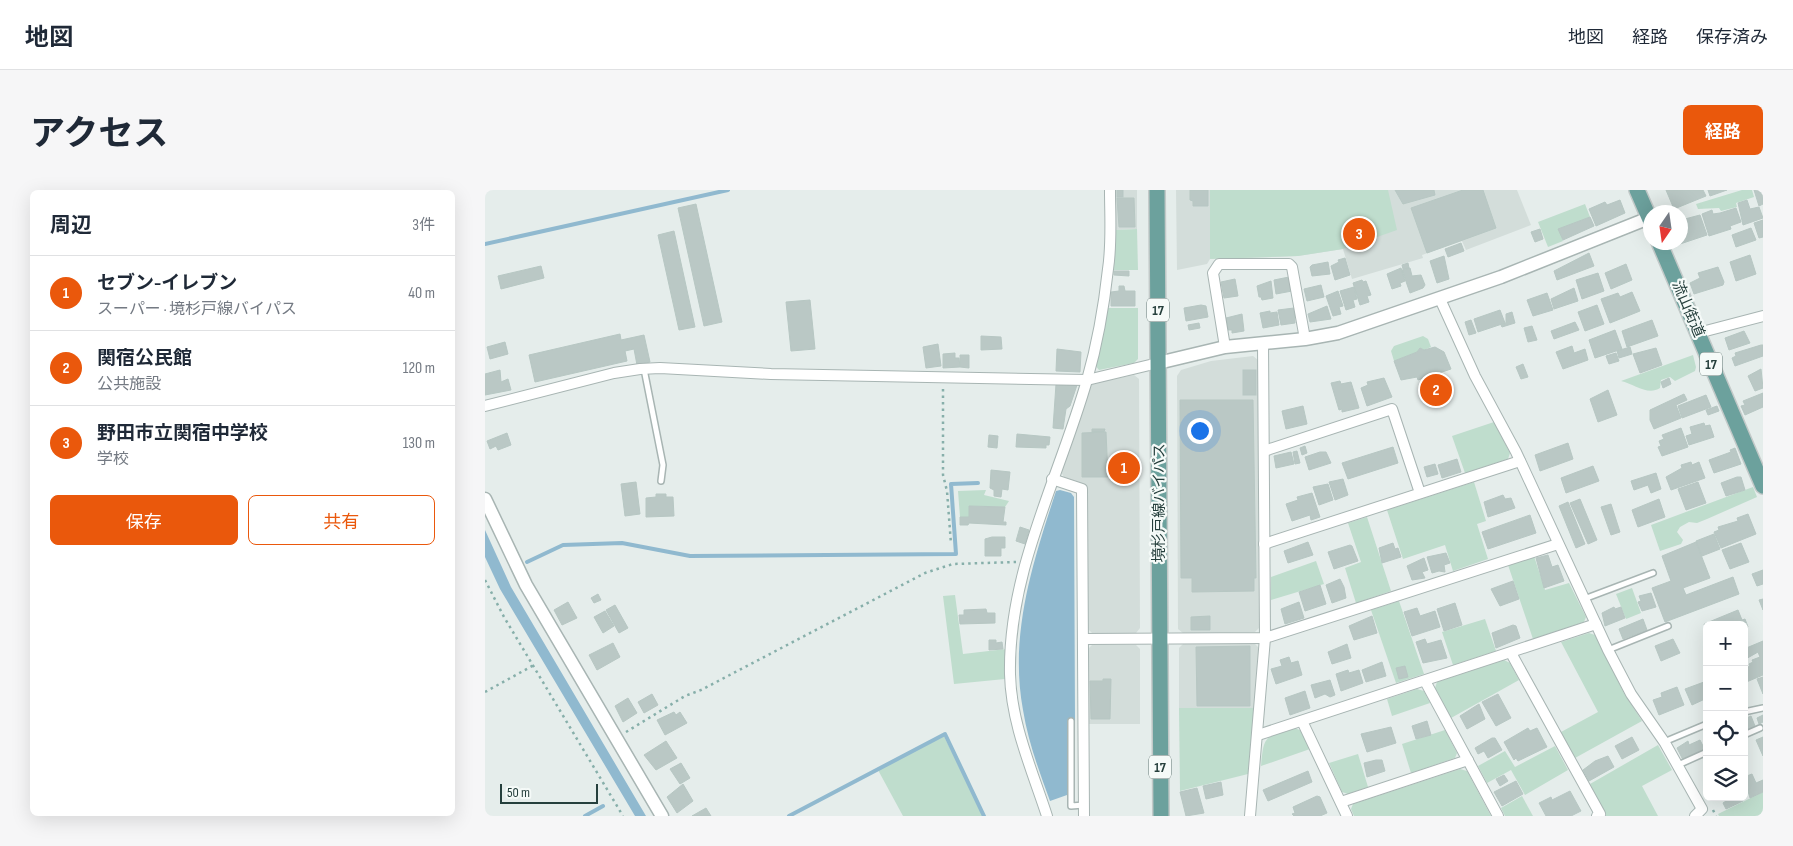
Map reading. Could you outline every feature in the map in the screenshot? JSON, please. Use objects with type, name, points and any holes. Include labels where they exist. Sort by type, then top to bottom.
[{"type":"main road","name":"境杉戸線バイパス","points":[[1157,190],[1161,816]]},
{"type":"main road","points":[[1637,190],[1644,205]]},
{"type":"main road","name":"流山街道","points":[[1662,250],[1763,486]]},
{"type":"street","points":[[1047,816],[1015,714],[1010,675],[1015,606],[1026,562],[1052,479],[1087,380],[1108,269],[1109,190]]},
{"type":"street","points":[[485,406],[614,373],[644,369],[771,374],[1087,380],[1225,347],[1305,339],[1338,333],[1501,277],[1643,223]]},
{"type":"street","points":[[1225,347],[1213,273],[1219,264],[1289,264],[1292,267],[1305,339]]},
{"type":"street","points":[[1440,299],[1475,376],[1520,461],[1608,650],[1631,694],[1664,742],[1702,809],[1695,816]]},
{"type":"street","points":[[1698,333],[1763,316]]},
{"type":"street","points":[[1251,816],[1265,638],[1263,344]]},
{"type":"street","points":[[1264,451],[1392,409],[1420,493]]},
{"type":"street","points":[[1265,544],[1520,461]]},
{"type":"street","points":[[1052,479],[1082,489],[1084,816]]},
{"type":"street","points":[[485,499],[526,585],[661,816]]},
{"type":"street","points":[[1083,639],[1265,638],[1558,544]]},
{"type":"street","points":[[1258,735],[1595,624]]},
{"type":"street","points":[[1511,653],[1599,814],[1597,816]]},
{"type":"street","points":[[1425,681],[1499,816]]},
{"type":"street","points":[[1302,721],[1347,816]]},
{"type":"street","points":[[1341,802],[1468,760]]},
{"type":"lane","points":[[644,369],[663,465],[661,481]]},
{"type":"lane","points":[[1584,599],[1653,573]]},
{"type":"lane","points":[[1608,650],[1668,626]]},
{"type":"lane","points":[[1748,711],[1763,708]]},
{"type":"lane","points":[[1071,721],[1071,806],[1084,805]]},
{"type":"lane","points":[[1664,742],[1703,726]]},
{"type":"lane","points":[[1748,733],[1760,728]]},
{"type":"lane","points":[[1677,765],[1703,754]]},
{"type":"path","points":[[943,377],[943,476],[947,491],[951,544]]},
{"type":"path","points":[[616,738],[685,696],[701,690],[925,573],[953,564],[1026,562]]},
{"type":"path","points":[[485,580],[504,616],[623,816]]},
{"type":"path","points":[[485,692],[534,665]]},
{"type":"shaded area","points":[[1116,190],[1137,190],[1137,229],[1116,230]]},
{"type":"shaded area","points":[[1176,190],[1517,190],[1531,225],[1466,250],[1462,241],[1422,255],[1423,258],[1352,279],[1343,249],[1298,256],[1210,259],[1207,264],[1177,270]]},
{"type":"shaded area","points":[[1253,356],[1258,360],[1259,628],[1255,632],[1183,633],[1178,629],[1177,376],[1181,370],[1211,361]]},
{"type":"shaded area","points":[[1134,375],[1139,379],[1140,628],[1136,633],[1092,633],[1088,629],[1087,485],[1064,477],[1061,472],[1089,387],[1094,383]]},
{"type":"shaded area","points":[[1183,644],[1255,644],[1259,648],[1254,708],[1179,708],[1179,648]]},
{"type":"shaded area","points":[[1092,645],[1136,645],[1140,649],[1140,724],[1089,724],[1088,649]]},
{"type":"green space","points":[[1210,190],[1388,190],[1397,230],[1343,249],[1298,256],[1210,259]]},
{"type":"green space","points":[[1742,190],[1752,190],[1754,197],[1736,203],[1737,207],[1721,211],[1719,208],[1698,209],[1696,204]]},
{"type":"green space","points":[[1585,204],[1590,217],[1559,229],[1563,241],[1548,247],[1538,222]]},
{"type":"green space","points":[[1137,229],[1138,270],[1114,270],[1116,230]]},
{"type":"green space","points":[[1107,308],[1138,308],[1138,359],[1134,363],[1099,370],[1095,365]]},
{"type":"green space","points":[[1423,336],[1428,339],[1431,347],[1424,350],[1420,348],[1417,352],[1394,361],[1391,351],[1394,346]]},
{"type":"green space","points":[[1693,355],[1695,371],[1675,381],[1670,377],[1661,380],[1660,388],[1655,390],[1646,390],[1621,381]]},
{"type":"green space","points":[[1494,422],[1510,453],[1508,459],[1465,473],[1452,436]]},
{"type":"green space","points":[[1474,482],[1486,521],[1477,524],[1488,559],[1453,571],[1445,545],[1403,559],[1387,510]]},
{"type":"green space","points":[[1753,487],[1757,497],[1697,523],[1689,522],[1680,527],[1677,532],[1683,540],[1681,544],[1660,551],[1651,525]]},
{"type":"green space","points":[[986,490],[984,495],[1009,501],[1005,507],[969,506],[969,517],[960,517],[958,491]]},
{"type":"green space","points":[[1367,517],[1391,591],[1356,603],[1345,568],[1361,562],[1348,523]]},
{"type":"green space","points":[[1534,556],[1545,590],[1569,583],[1586,617],[1584,622],[1533,639],[1508,565]]},
{"type":"green space","points":[[1316,561],[1324,584],[1271,600],[1271,577]]},
{"type":"green space","points":[[1632,588],[1641,613],[1626,619],[1616,594]]},
{"type":"green space","points":[[955,595],[963,654],[1006,649],[1005,679],[954,684],[943,596]]},
{"type":"green space","points":[[1399,601],[1424,674],[1396,683],[1371,610]]},
{"type":"green space","points":[[1485,619],[1496,651],[1453,665],[1442,632]]},
{"type":"green space","points":[[1589,633],[1595,635],[1625,695],[1642,721],[1575,758],[1561,732],[1598,712],[1561,642]]},
{"type":"green space","points":[[1504,660],[1510,663],[1519,680],[1451,718],[1435,688],[1437,682]]},
{"type":"green space","points":[[1417,689],[1424,691],[1430,703],[1392,716],[1387,699]]},
{"type":"green space","points":[[1179,708],[1254,708],[1248,774],[1180,791]]},
{"type":"green space","points":[[1295,728],[1302,731],[1310,749],[1261,766],[1263,748],[1268,738]]},
{"type":"green space","points":[[1445,730],[1457,753],[1455,758],[1411,773],[1402,744]]},
{"type":"green space","points":[[944,736],[983,816],[903,816],[878,770]]},
{"type":"green space","points":[[1658,745],[1672,770],[1642,786],[1658,816],[1606,816],[1590,784]]},
{"type":"green space","points":[[1555,746],[1568,770],[1525,795],[1511,770],[1487,783],[1478,766],[1505,751],[1515,767]]},
{"type":"green space","points":[[1358,754],[1368,787],[1348,794],[1342,792],[1329,763]]},
{"type":"green space","points":[[1460,769],[1467,771],[1491,816],[1354,816],[1351,809],[1353,804]]},
{"type":"green space","points":[[1763,792],[1763,816],[1719,816],[1718,814]]},
{"type":"green space","points":[[1522,796],[1533,816],[1505,816],[1501,808]]},
{"type":"water","points":[[1060,490],[1071,493],[1074,497],[1075,721],[1067,722],[1067,795],[1050,801],[1034,756],[1025,722],[1019,682],[1019,654],[1021,626],[1032,571],[1056,491]]},
{"type":"water","points":[[485,530],[511,587],[646,816],[635,816],[500,589],[485,557]]},
{"type":"building","points":[[1117,190],[1123,190],[1123,197],[1117,197]]},
{"type":"building","points":[[1190,190],[1208,190],[1208,206],[1193,206],[1193,201],[1190,200]]},
{"type":"building","points":[[1395,190],[1434,190],[1435,195],[1403,204]]},
{"type":"building","points":[[1463,190],[1483,190],[1496,228],[1427,253],[1411,208]]},
{"type":"building","points":[[1666,190],[1703,190],[1706,196],[1684,205],[1672,205]]},
{"type":"building","points":[[1708,190],[1727,190],[1710,196]]},
{"type":"building","points":[[1754,190],[1763,190],[1763,204],[1759,206]]},
{"type":"building","points":[[1117,198],[1134,198],[1135,227],[1119,227]]},
{"type":"building","points":[[1620,200],[1625,213],[1596,226],[1589,209],[1605,202],[1607,205]]},
{"type":"building","points":[[1747,200],[1750,209],[1759,207],[1763,218],[1743,225],[1738,203]]},
{"type":"building","points":[[696,204],[722,322],[704,326],[678,208]]},
{"type":"building","points":[[1736,208],[1741,222],[1730,226],[1731,229],[1709,236],[1702,214],[1712,210],[1713,214]]},
{"type":"building","points":[[1700,215],[1707,235],[1688,241],[1688,218]]},
{"type":"building","points":[[1590,217],[1594,226],[1563,240],[1558,229]]},
{"type":"building","points":[[1763,220],[1763,237],[1759,238],[1754,223]]},
{"type":"building","points":[[1751,228],[1756,240],[1736,247],[1732,235]]},
{"type":"building","points":[[1540,229],[1543,239],[1535,242],[1531,232]]},
{"type":"building","points":[[674,231],[695,327],[679,330],[658,235]]},
{"type":"building","points":[[1461,243],[1464,251],[1448,257],[1445,249]]},
{"type":"building","points":[[1589,253],[1594,266],[1557,280],[1554,271]]},
{"type":"building","points":[[1750,255],[1756,274],[1736,281],[1730,262]]},
{"type":"building","points":[[1444,256],[1449,279],[1437,283],[1430,261]]},
{"type":"building","points":[[1345,258],[1350,275],[1335,280],[1331,266],[1339,262],[1338,260]]},
{"type":"building","points":[[1328,262],[1330,274],[1312,276],[1310,267],[1312,265]]},
{"type":"building","points":[[1408,263],[1409,268],[1403,269],[1402,265]]},
{"type":"building","points":[[1626,264],[1632,280],[1611,289],[1605,273]]},
{"type":"building","points":[[541,266],[544,278],[501,289],[498,276]]},
{"type":"building","points":[[1718,267],[1724,282],[1723,285],[1694,294],[1690,283],[1700,278],[1698,273]]},
{"type":"building","points":[[1401,268],[1405,281],[1400,283],[1401,286],[1392,289],[1387,274]]},
{"type":"building","points":[[1410,268],[1412,276],[1421,275],[1425,285],[1423,288],[1410,293],[1402,270]]},
{"type":"building","points":[[1114,271],[1129,271],[1129,276],[1114,275]]},
{"type":"building","points":[[1598,273],[1604,291],[1582,299],[1576,280]]},
{"type":"building","points":[[1289,277],[1292,291],[1276,294],[1274,280]]},
{"type":"building","points":[[1235,279],[1238,296],[1224,298],[1221,282]]},
{"type":"building","points":[[1362,280],[1363,282],[1366,281],[1371,295],[1367,296],[1369,302],[1360,305],[1353,283]]},
{"type":"building","points":[[1271,281],[1273,298],[1262,300],[1259,297],[1257,286]]},
{"type":"building","points":[[1321,285],[1324,297],[1307,301],[1304,289]]},
{"type":"building","points":[[1119,286],[1124,286],[1125,291],[1135,291],[1135,306],[1111,306],[1111,292],[1119,291]]},
{"type":"building","points":[[1354,287],[1357,299],[1353,300],[1355,307],[1346,310],[1340,291]]},
{"type":"building","points":[[1574,288],[1578,301],[1554,309],[1551,299]]},
{"type":"building","points":[[1338,291],[1343,306],[1339,307],[1341,314],[1333,316],[1326,296]]},
{"type":"building","points":[[1632,292],[1640,311],[1610,323],[1601,299],[1618,293],[1620,297]]},
{"type":"building","points":[[1547,293],[1553,310],[1533,316],[1527,300]]},
{"type":"building","points":[[810,300],[815,349],[791,351],[786,302]]},
{"type":"building","points":[[1597,305],[1604,324],[1585,331],[1578,312]]},
{"type":"building","points":[[1206,306],[1208,317],[1186,321],[1184,308]]},
{"type":"building","points":[[1327,306],[1331,319],[1310,322],[1308,314]]},
{"type":"building","points":[[1294,308],[1295,323],[1281,325],[1278,310]]},
{"type":"building","points":[[1500,310],[1505,323],[1478,332],[1474,319]]},
{"type":"building","points":[[1270,311],[1270,313],[1277,312],[1279,325],[1263,328],[1260,313]]},
{"type":"building","points":[[1512,312],[1515,323],[1502,327],[1501,325],[1506,323],[1506,314]]},
{"type":"building","points":[[1242,314],[1244,331],[1232,333],[1232,330],[1228,330],[1226,318]]},
{"type":"building","points":[[1471,320],[1476,333],[1469,335],[1465,322]]},
{"type":"building","points":[[1652,320],[1658,336],[1627,347],[1622,331]]},
{"type":"building","points":[[1575,322],[1579,330],[1554,339],[1551,331]]},
{"type":"building","points":[[1199,323],[1200,328],[1189,330],[1188,325]]},
{"type":"building","points":[[1532,326],[1537,340],[1528,342],[1524,328]]},
{"type":"building","points":[[1615,330],[1622,349],[1595,358],[1589,340]]},
{"type":"building","points":[[1744,331],[1750,343],[1729,350],[1725,338]]},
{"type":"building","points":[[620,334],[621,340],[644,335],[650,362],[637,365],[634,349],[625,351],[627,361],[535,382],[529,355]]},
{"type":"building","points":[[981,336],[1001,337],[1002,349],[981,350]]},
{"type":"building","points":[[505,342],[508,354],[490,359],[487,347]]},
{"type":"building","points":[[938,344],[941,366],[926,368],[923,347]]},
{"type":"building","points":[[1763,345],[1763,356],[1735,366],[1732,358],[1736,356],[1735,353]]},
{"type":"building","points":[[1572,346],[1574,353],[1585,349],[1588,360],[1563,369],[1556,352]]},
{"type":"building","points":[[1435,347],[1444,352],[1451,369],[1418,380],[1417,377],[1401,380],[1394,361],[1417,352],[1420,348],[1424,350]]},
{"type":"building","points":[[1630,347],[1632,354],[1619,358],[1617,351]]},
{"type":"building","points":[[1656,348],[1662,365],[1640,373],[1633,354]]},
{"type":"building","points":[[1057,349],[1081,352],[1080,372],[1056,371]]},
{"type":"building","points":[[955,353],[955,358],[959,358],[960,367],[943,368],[943,354]]},
{"type":"building","points":[[1616,353],[1619,361],[1609,364],[1606,356]]},
{"type":"building","points":[[960,355],[969,355],[969,368],[960,367]]},
{"type":"building","points":[[1523,364],[1528,377],[1521,379],[1516,367]]},
{"type":"building","points":[[1761,369],[1763,388],[1755,391],[1748,376]]},
{"type":"building","points":[[500,370],[501,382],[508,379],[511,390],[485,395],[485,374]]},
{"type":"building","points":[[1243,370],[1256,370],[1256,395],[1243,395]]},
{"type":"building","points":[[1384,378],[1392,397],[1367,406],[1361,388],[1368,385],[1367,382]]},
{"type":"building","points":[[1669,378],[1671,384],[1663,388],[1661,382]]},
{"type":"building","points":[[1340,381],[1341,384],[1351,382],[1359,408],[1342,412],[1342,409],[1339,410],[1331,383]]},
{"type":"building","points":[[1056,384],[1077,385],[1070,406],[1066,409],[1063,429],[1053,428]]},
{"type":"building","points":[[1608,390],[1617,415],[1598,422],[1590,399]]},
{"type":"building","points":[[1763,393],[1763,407],[1745,415],[1741,406],[1745,405],[1743,401]]},
{"type":"building","points":[[1684,394],[1687,400],[1676,405],[1681,418],[1654,429],[1650,420],[1650,410]]},
{"type":"building","points":[[1706,395],[1711,407],[1682,418],[1678,406]]},
{"type":"building","points":[[1180,400],[1253,400],[1256,578],[1254,578],[1254,591],[1192,592],[1192,578],[1181,578]]},
{"type":"building","points":[[1303,406],[1307,424],[1286,429],[1282,411]]},
{"type":"building","points":[[1717,406],[1719,411],[1708,415],[1706,410]]},
{"type":"building","points":[[1704,423],[1705,426],[1710,425],[1714,437],[1689,445],[1686,436],[1692,434],[1690,427]]},
{"type":"building","points":[[1681,428],[1688,447],[1662,456],[1658,447],[1661,446],[1659,441],[1664,439],[1662,435]]},
{"type":"building","points":[[1092,429],[1105,429],[1104,432],[1092,432]]},
{"type":"building","points":[[1106,432],[1108,477],[1082,477],[1082,433]]},
{"type":"building","points":[[507,433],[511,445],[498,450],[496,446],[490,449],[487,441]]},
{"type":"building","points":[[1017,434],[1050,437],[1049,445],[1046,445],[1046,448],[1016,447]]},
{"type":"building","points":[[989,435],[998,436],[997,448],[988,447]]},
{"type":"building","points":[[1568,443],[1573,459],[1540,471],[1535,455]]},
{"type":"building","points":[[1305,446],[1307,453],[1302,455],[1300,448]]},
{"type":"building","points":[[1393,447],[1398,463],[1348,479],[1342,463]]},
{"type":"building","points":[[1735,448],[1741,464],[1714,473],[1709,460],[1731,452],[1730,450]]},
{"type":"building","points":[[1297,451],[1300,463],[1295,464],[1293,452]]},
{"type":"building","points":[[1291,452],[1294,464],[1276,468],[1274,456]]},
{"type":"building","points":[[1326,452],[1331,463],[1309,470],[1305,457]]},
{"type":"building","points":[[1457,459],[1461,472],[1442,478],[1438,465]]},
{"type":"building","points":[[1691,462],[1692,465],[1699,462],[1705,478],[1671,490],[1666,477],[1682,468],[1681,465]]},
{"type":"building","points":[[1435,464],[1438,474],[1427,477],[1424,467]]},
{"type":"building","points":[[1593,466],[1599,481],[1566,493],[1561,478]]},
{"type":"building","points":[[991,470],[1010,472],[1008,490],[1002,489],[1001,497],[994,496],[994,490],[990,488]]},
{"type":"building","points":[[1656,473],[1661,489],[1651,493],[1648,485],[1634,490],[1631,481]]},
{"type":"building","points":[[1741,477],[1745,490],[1726,496],[1721,483]]},
{"type":"building","points":[[1343,479],[1348,495],[1335,500],[1329,482]]},
{"type":"building","points":[[636,482],[640,514],[625,516],[621,484]]},
{"type":"building","points":[[1698,482],[1706,503],[1686,510],[1678,489]]},
{"type":"building","points":[[1328,484],[1333,500],[1319,505],[1313,487]]},
{"type":"building","points":[[1312,493],[1320,517],[1311,520],[1310,515],[1292,521],[1286,504],[1298,500],[1297,497]]},
{"type":"building","points":[[656,494],[666,494],[666,497],[673,497],[674,516],[646,517],[646,498],[656,497]]},
{"type":"building","points":[[1503,495],[1505,499],[1511,498],[1515,508],[1488,517],[1484,502]]},
{"type":"building","points":[[1580,499],[1597,540],[1588,544],[1570,503]]},
{"type":"building","points":[[1659,499],[1665,517],[1638,527],[1632,510]]},
{"type":"building","points":[[1568,502],[1585,544],[1576,548],[1559,506]]},
{"type":"building","points":[[1611,504],[1620,532],[1611,535],[1601,507]]},
{"type":"building","points":[[969,506],[1005,507],[1003,522],[1006,522],[1006,525],[969,523],[968,525],[960,525],[960,517],[969,517]]},
{"type":"building","points":[[1748,514],[1756,534],[1721,548],[1714,532],[1719,530],[1718,527],[1738,521],[1737,518]]},
{"type":"building","points":[[1530,515],[1536,533],[1488,549],[1482,532]]},
{"type":"building","points":[[1020,527],[1029,530],[1025,544],[1016,541]]},
{"type":"building","points":[[1714,534],[1720,549],[1702,556],[1696,541]]},
{"type":"building","points":[[1005,537],[1005,548],[1001,548],[1001,556],[985,556],[985,539]]},
{"type":"building","points":[[1308,542],[1313,555],[1288,563],[1284,551]]},
{"type":"building","points":[[1696,542],[1710,578],[1683,588],[1686,595],[1733,577],[1739,594],[1665,622],[1652,588],[1671,581],[1662,556]]},
{"type":"building","points":[[1393,543],[1395,549],[1398,548],[1401,557],[1382,563],[1379,548]]},
{"type":"building","points":[[1741,543],[1749,562],[1730,569],[1722,550]]},
{"type":"building","points":[[1350,545],[1358,561],[1334,569],[1328,552]]},
{"type":"building","points":[[1446,553],[1450,563],[1444,565],[1445,572],[1432,573],[1427,557]]},
{"type":"building","points":[[1548,555],[1552,567],[1558,565],[1564,581],[1544,588],[1536,558]]},
{"type":"building","points":[[1424,558],[1428,570],[1422,572],[1425,578],[1412,580],[1407,566]]},
{"type":"building","points":[[1763,570],[1763,584],[1757,586],[1752,574]]},
{"type":"building","points":[[1340,579],[1346,598],[1332,603],[1326,585]]},
{"type":"building","points":[[1513,581],[1519,599],[1500,606],[1491,589]]},
{"type":"building","points":[[1320,585],[1326,604],[1305,611],[1299,592]]},
{"type":"building","points":[[1651,593],[1656,607],[1642,611],[1638,602],[1641,601],[1639,596]]},
{"type":"building","points":[[598,594],[601,600],[594,603],[591,598]]},
{"type":"building","points":[[1763,599],[1763,610],[1759,600]]},
{"type":"building","points":[[568,602],[577,618],[562,625],[554,610]]},
{"type":"building","points":[[1299,602],[1304,618],[1285,624],[1281,609]]},
{"type":"building","points":[[1455,603],[1462,625],[1444,631],[1437,609]]},
{"type":"building","points":[[615,605],[628,628],[619,633],[606,610]]},
{"type":"building","points":[[1614,607],[1615,609],[1621,607],[1625,618],[1605,626],[1602,613]]},
{"type":"building","points":[[1417,608],[1420,616],[1435,611],[1440,627],[1412,636],[1404,612]]},
{"type":"building","points":[[986,609],[987,613],[995,613],[995,623],[960,624],[959,615],[964,615],[964,610]]},
{"type":"building","points":[[1738,610],[1742,620],[1745,619],[1746,621],[1711,621]]},
{"type":"building","points":[[605,611],[614,626],[603,633],[594,617]]},
{"type":"building","points":[[1210,616],[1210,630],[1191,630],[1191,617]]},
{"type":"building","points":[[1372,616],[1377,633],[1354,640],[1349,626]]},
{"type":"building","points":[[1643,619],[1647,630],[1623,639],[1619,629]]},
{"type":"building","points":[[1513,625],[1516,626],[1520,638],[1496,648],[1492,633]]},
{"type":"building","points":[[1425,639],[1427,644],[1441,640],[1447,658],[1423,663],[1416,642]]},
{"type":"building","points":[[1673,639],[1680,653],[1661,661],[1655,646]]},
{"type":"building","points":[[989,640],[996,640],[996,643],[1002,642],[1003,649],[989,650]]},
{"type":"building","points":[[1763,641],[1763,675],[1748,681],[1749,664],[1753,662],[1752,660],[1760,657],[1758,652],[1748,658],[1748,647]]},
{"type":"building","points":[[613,643],[620,657],[597,670],[589,655]]},
{"type":"building","points":[[1347,644],[1351,658],[1332,664],[1328,652]]},
{"type":"building","points":[[1250,646],[1250,706],[1197,706],[1196,647]]},
{"type":"building","points":[[1289,657],[1291,663],[1298,661],[1302,675],[1276,684],[1271,669],[1282,666],[1280,660]]},
{"type":"building","points":[[1382,662],[1386,676],[1366,682],[1362,670]]},
{"type":"building","points":[[1405,666],[1408,677],[1399,679],[1396,668]]},
{"type":"building","points":[[1348,670],[1349,673],[1359,670],[1363,683],[1341,691],[1336,674]]},
{"type":"building","points":[[1763,677],[1763,694],[1757,679]]},
{"type":"building","points":[[1103,679],[1111,679],[1110,719],[1091,719],[1090,681],[1103,681]]},
{"type":"building","points":[[1330,680],[1335,695],[1330,697],[1325,694],[1315,698],[1311,685]]},
{"type":"building","points":[[1703,682],[1703,700],[1692,705],[1685,689]]},
{"type":"building","points":[[1677,687],[1684,705],[1659,715],[1653,700],[1662,697],[1661,693]]},
{"type":"building","points":[[1305,691],[1310,708],[1290,715],[1285,698]]},
{"type":"building","points":[[652,694],[658,705],[644,713],[638,702]]},
{"type":"building","points":[[1498,694],[1511,718],[1496,726],[1482,702]]},
{"type":"building","points":[[628,698],[637,713],[623,722],[615,706]]},
{"type":"building","points":[[1479,704],[1485,719],[1467,729],[1460,716]]},
{"type":"building","points":[[674,712],[676,715],[680,712],[687,723],[665,735],[657,720]]},
{"type":"building","points":[[1763,715],[1763,722],[1759,724],[1757,718]]},
{"type":"building","points":[[1751,716],[1755,726],[1748,729],[1748,717]]},
{"type":"building","points":[[1427,721],[1431,735],[1416,739],[1412,726]]},
{"type":"building","points":[[1391,727],[1396,743],[1367,752],[1361,734]]},
{"type":"building","points":[[1528,728],[1530,731],[1537,728],[1547,747],[1518,761],[1516,758],[1514,760],[1504,742]]},
{"type":"building","points":[[1632,737],[1639,750],[1622,759],[1615,746]]},
{"type":"building","points":[[1763,737],[1763,756],[1756,740]]},
{"type":"building","points":[[1495,738],[1502,750],[1488,758],[1484,751],[1478,754],[1475,748]]},
{"type":"building","points":[[1700,740],[1703,751],[1683,760],[1677,748],[1688,741],[1689,745]]},
{"type":"building","points":[[666,741],[677,758],[656,770],[644,755]]},
{"type":"building","points":[[1608,756],[1614,767],[1589,781],[1583,770],[1595,761]]},
{"type":"building","points":[[1382,760],[1385,771],[1367,777],[1364,763]]},
{"type":"building","points":[[681,763],[690,778],[680,784],[670,769]]},
{"type":"building","points":[[1308,771],[1312,782],[1268,801],[1263,790]]},
{"type":"building","points":[[1752,774],[1756,783],[1763,780],[1763,792],[1750,798],[1748,791],[1748,776]]},
{"type":"building","points":[[1504,775],[1508,781],[1500,786],[1496,779]]},
{"type":"building","points":[[1516,781],[1523,794],[1502,806],[1494,792]]},
{"type":"building","points":[[1221,782],[1223,795],[1206,799],[1203,786]]},
{"type":"building","points":[[683,784],[693,801],[677,813],[667,797]]},
{"type":"building","points":[[1197,788],[1204,813],[1186,816],[1180,792]]},
{"type":"building","points":[[1570,791],[1581,811],[1571,816],[1546,816],[1539,803],[1551,797],[1552,800]]},
{"type":"building","points":[[1317,796],[1320,797],[1327,813],[1320,816],[1294,816],[1292,814],[1295,813],[1293,807]]},
{"type":"building","points":[[1726,801],[1743,801],[1726,809],[1723,803]]},
{"type":"building","points":[[706,808],[711,816],[692,816]]},
{"type":"waterway","points":[[485,244],[728,190]]},
{"type":"waterway","points":[[527,562],[563,545],[622,543],[690,556],[956,554],[951,484],[978,483]]},
{"type":"waterway","points":[[789,816],[945,734],[984,816]]},
{"type":"waterway","points":[[585,816],[603,806]]},
{"type":"place","name":"野田市立関宿中学校","points":[[1359,234]]},
{"type":"place","name":"関宿公民館","points":[[1436,390]]},
{"type":"place","name":"セブン-イレブン","points":[[1124,468]]}]
